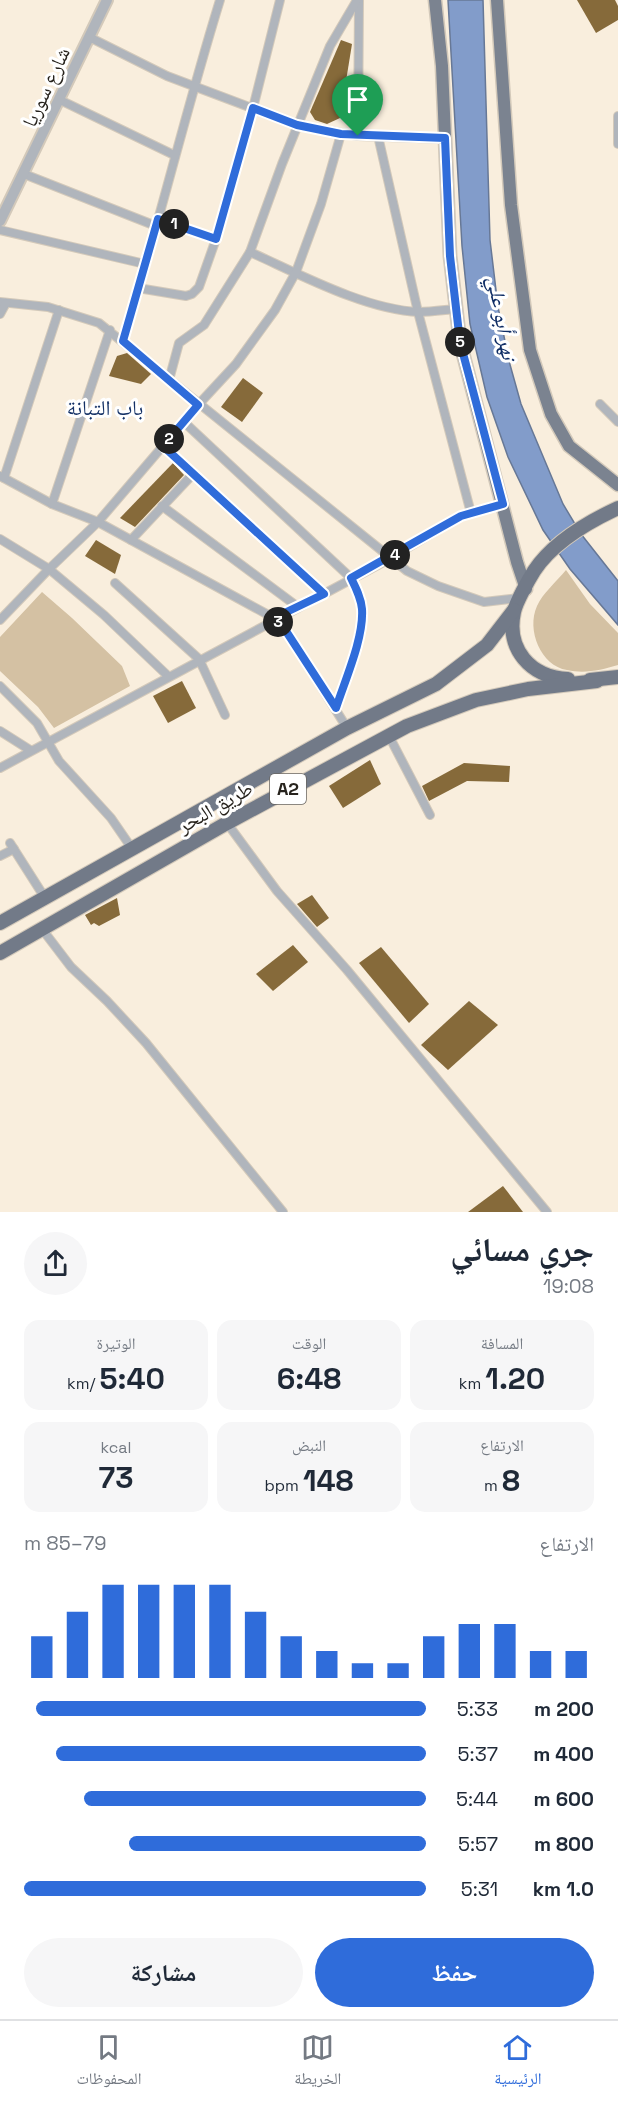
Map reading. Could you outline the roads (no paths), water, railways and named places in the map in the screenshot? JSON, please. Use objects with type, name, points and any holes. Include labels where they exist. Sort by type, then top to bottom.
[{"type":"highway","name":"A2","points":[[618,508],[590,521],[551,552],[534,571],[520,599],[513,636],[516,651],[529,667],[556,679],[597,681],[618,677]]},
{"type":"highway","name":"طريق البحر","points":[[0,923],[346,728],[436,684],[487,645],[520,599]]},
{"type":"highway","name":"طريق البحر","points":[[0,952],[227,823],[407,726],[476,700],[528,689],[597,681]]},
{"type":"main road","points":[[435,0],[442,66],[450,256],[460,342],[517,562],[520,599]]},
{"type":"main road","points":[[497,0],[511,205],[530,350],[551,414],[569,446],[618,485]]},
{"type":"street","name":"شارع سوريا","points":[[0,221],[107,0]]},
{"type":"street","points":[[123,341],[193,87],[220,0]]},
{"type":"street","points":[[138,288],[186,296],[199,287],[216,239],[253,108],[280,0]]},
{"type":"street","points":[[169,380],[179,343],[204,325],[250,252],[297,125],[330,45],[358,0]]},
{"type":"street","points":[[358,0],[358,136]]},
{"type":"street","points":[[89,38],[193,87],[297,125],[358,136],[445,138]]},
{"type":"street","points":[[60,100],[174,155]]},
{"type":"street","points":[[618,116],[618,144]]},
{"type":"street","points":[[0,620],[98,522],[236,364],[275,310],[296,273],[321,204],[341,134]]},
{"type":"street","points":[[378,136],[418,312],[471,513]]},
{"type":"street","points":[[24,174],[157,222],[216,239]]},
{"type":"street","points":[[0,230],[145,264]]},
{"type":"street","points":[[250,252],[348,295],[385,306],[418,312],[456,309]]},
{"type":"street","points":[[0,314],[3,302],[59,310],[90,319],[110,330],[198,405],[407,571],[474,600],[496,602],[520,599]]},
{"type":"street","points":[[59,310],[2,477],[52,504],[98,522],[274,618],[284,628],[336,708],[346,728]]},
{"type":"street","points":[[52,504],[110,330]]},
{"type":"street","points":[[600,404],[618,422]]},
{"type":"street","points":[[184,422],[351,578],[360,601],[362,618],[336,708]]},
{"type":"street","points":[[163,446],[324,594]]},
{"type":"street","points":[[131,540],[193,474]]},
{"type":"street","points":[[0,768],[274,618],[389,559],[461,516],[503,504]]},
{"type":"street","points":[[162,506],[298,607]]},
{"type":"street","points":[[0,539],[49,569],[104,615],[168,676]]},
{"type":"street","points":[[115,583],[199,659],[225,715]]},
{"type":"street","points":[[0,686],[32,717],[59,761],[111,818],[133,850]]},
{"type":"street","points":[[0,731],[30,750]]},
{"type":"street","points":[[389,736],[430,815]]},
{"type":"street","points":[[227,823],[277,891],[347,969],[547,1212]]},
{"type":"street","points":[[0,856],[12,846],[45,898]]},
{"type":"street","points":[[42,929],[70,967],[107,1000],[146,1043],[284,1212]]},
{"type":"water","points":[[448,0],[483,0],[490,240],[498,307],[509,361],[521,404],[563,504],[581,534],[618,581],[618,625],[570,569],[543,530],[508,457],[487,397],[470,324],[462,246]]},
{"type":"district","name":"باب التبانة","points":[[105,408]]},
{"type":"water label","name":"نهر أبو علي","points":[[502,318]]}]
